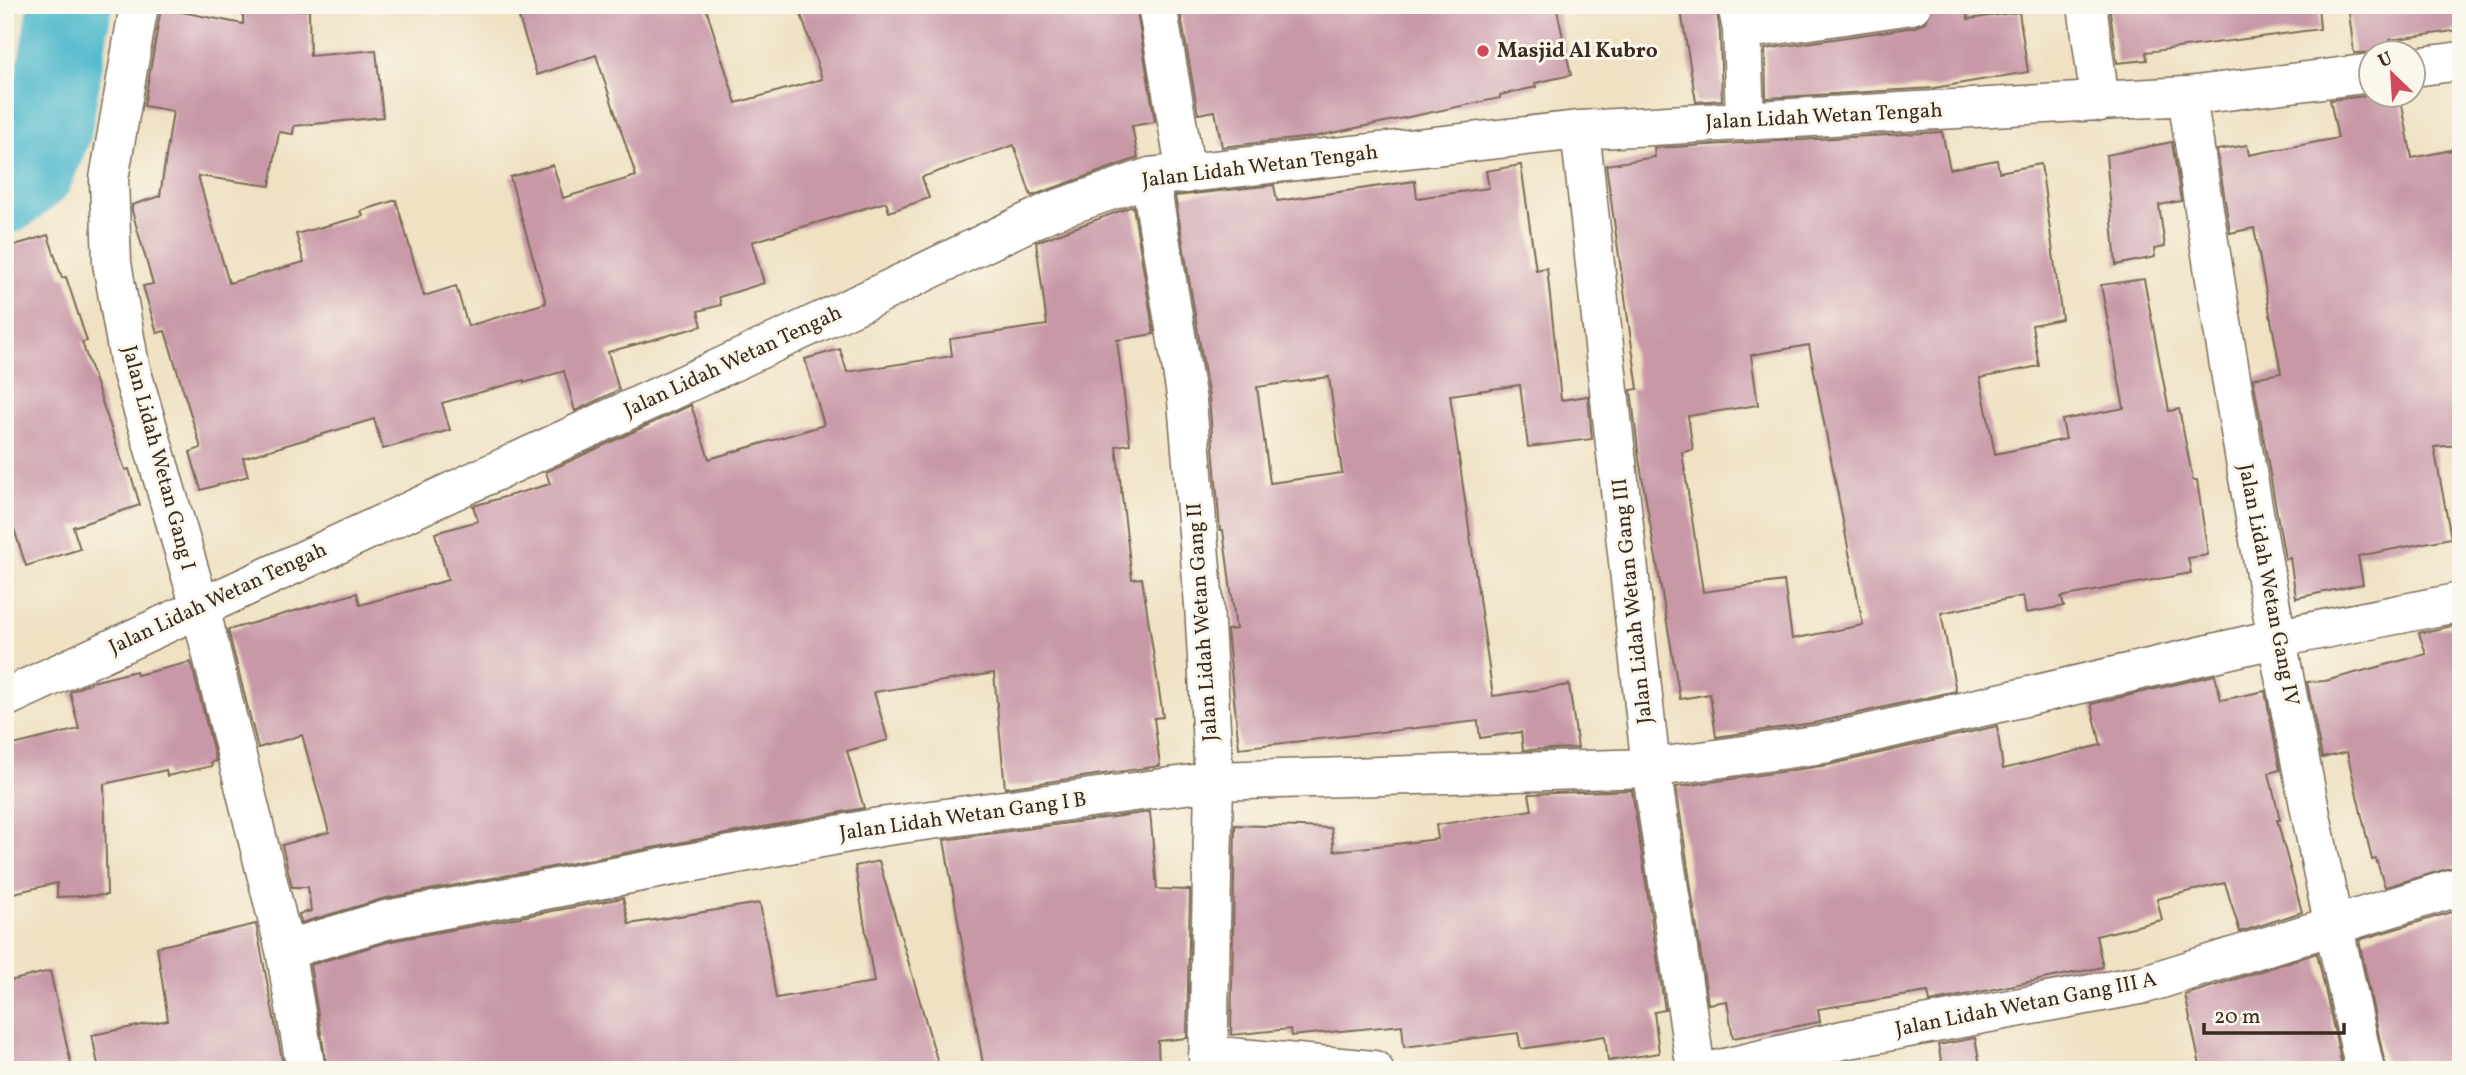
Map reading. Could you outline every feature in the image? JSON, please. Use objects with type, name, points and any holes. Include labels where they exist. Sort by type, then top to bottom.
[{"type":"street","name":"Jalan Lidah Wetan Gang I","points":[[139,5],[109,179],[112,263],[130,366],[200,607],[285,950],[306,1070]]},
{"type":"street","name":"Jalan Lidah Wetan Gang II","points":[[1157,5],[1168,175],[1204,605],[1214,781],[1208,1062]]},
{"type":"street","points":[[1745,121],[1739,18],[1912,5]]},
{"type":"street","points":[[2087,5],[2100,102]]},
{"type":"street","points":[[2428,65],[2461,61]]},
{"type":"street","name":"Jalan Lidah Wetan Tengah","points":[[5,698],[859,304],[1049,212],[1168,175],[1580,130],[2187,96],[2358,75]]},
{"type":"street","name":"Jalan Lidah Wetan Gang IV","points":[[2187,96],[2225,360],[2332,925],[2365,1070]]},
{"type":"street","name":"Jalan Lidah Wetan Gang III","points":[[1580,130],[1651,768],[1696,1070]]},
{"type":"street","name":"Jalan Lidah Wetan Gang I B","points":[[285,950],[386,920],[880,827],[1214,781],[1651,768],[1823,744],[2278,638],[2461,602]]},
{"type":"street","name":"Jalan Lidah Wetan Gang III A","points":[[1716,1070],[1843,1040],[2145,984],[2461,886]]},
{"type":"street","points":[[1208,1062],[1374,1070]]},
{"type":"building","points":[[515,5],[705,5],[736,103],[822,79],[798,5],[1136,5],[1155,122],[1132,126],[1138,158],[1031,196],[1014,145],[922,177],[929,198],[889,212],[886,202],[752,242],[764,283],[719,297],[721,305],[698,311],[702,326],[608,352],[619,390],[575,411],[564,371],[442,403],[450,430],[383,449],[374,419],[243,458],[248,476],[201,490],[190,452],[201,448],[165,331],[157,333],[143,286],[153,284],[132,211],[132,205],[160,196],[173,111],[144,106],[161,8],[243,24],[243,10],[309,10],[310,56],[376,50],[383,117],[294,126],[293,134],[279,132],[270,186],[198,176],[229,283],[304,262],[296,234],[363,216],[361,211],[396,200],[424,296],[456,286],[468,326],[546,303],[510,177],[553,165],[563,198],[636,176],[596,55],[537,75]]},
{"type":"building","points":[[1179,5],[1556,5],[1571,75],[1535,83],[1536,87],[1500,95],[1500,98],[1313,137],[1222,147],[1215,111],[1198,114]]},
{"type":"building","points":[[1680,5],[1716,5],[1720,33],[1722,100],[1696,102]]},
{"type":"building","points":[[1933,5],[1966,5],[1968,19],[2019,12],[2028,72],[1934,88],[1766,98],[1765,49],[1915,27],[1926,22]]},
{"type":"building","points":[[2109,5],[2318,5],[2320,29],[2146,52],[2147,60],[2117,63]]},
{"type":"building","points":[[2348,5],[2461,5],[2461,30],[2403,38],[2358,38],[2358,53],[2354,53]]},
{"type":"building","points":[[2358,97],[2358,108],[2403,108],[2412,158],[2461,148],[2461,445],[2434,447],[2451,538],[2358,556],[2363,584],[2296,598],[2290,558],[2285,559],[2253,378],[2281,373],[2254,228],[2230,233],[2217,150],[2247,145],[2249,155],[2338,138],[2330,100]]},
{"type":"building","points":[[1942,132],[1950,169],[1997,160],[1999,172],[2041,164],[2062,319],[2032,325],[2039,366],[1980,378],[1995,454],[2066,439],[2062,420],[2124,408],[2101,285],[2144,279],[2169,411],[2179,409],[2193,480],[2197,480],[2208,555],[2188,558],[2191,573],[2061,597],[2064,606],[2026,613],[2023,596],[1941,613],[1956,691],[1819,722],[1716,737],[1710,694],[1680,699],[1639,459],[1631,390],[1638,389],[1606,165],[1655,157],[1654,148]],"holes":[[[1809,345],[1863,625],[1792,639],[1784,581],[1703,592],[1682,452],[1693,450],[1688,416],[1758,405],[1751,355]]]},
{"type":"building","points":[[2172,142],[2181,201],[2159,205],[2165,247],[2154,249],[2155,257],[2116,265],[2106,155]]},
{"type":"building","points":[[1521,165],[1536,270],[1547,268],[1561,400],[1588,396],[1592,439],[1528,447],[1520,385],[1450,395],[1493,696],[1569,685],[1578,748],[1523,750],[1521,732],[1480,738],[1478,721],[1239,748],[1227,630],[1236,629],[1223,530],[1220,530],[1209,398],[1175,196],[1274,185],[1277,201],[1415,181],[1417,198],[1489,188],[1486,171]],"holes":[[[1329,377],[1342,473],[1270,483],[1257,387]]]},
{"type":"building","points":[[1133,206],[1154,334],[1117,340],[1130,444],[1116,446],[1132,579],[1142,578],[1163,717],[1154,718],[1160,766],[1005,788],[994,673],[874,692],[888,740],[847,751],[864,808],[382,899],[301,923],[299,914],[311,911],[308,887],[292,887],[282,845],[329,832],[302,735],[258,748],[228,630],[357,593],[360,605],[448,580],[435,533],[478,521],[473,506],[550,484],[546,472],[691,405],[709,459],[824,425],[805,359],[840,349],[847,372],[952,356],[950,339],[1047,325],[1036,242]]},
{"type":"building","points":[[48,235],[62,278],[66,277],[87,341],[82,342],[125,470],[129,469],[140,505],[73,527],[80,549],[26,566],[5,501],[5,248]]},
{"type":"building","points":[[2461,624],[2461,865],[2385,887],[2376,859],[2372,860],[2347,752],[2322,758],[2307,682],[2325,681],[2426,654],[2419,633]]},
{"type":"building","points":[[191,662],[216,761],[211,762],[212,766],[167,776],[166,770],[104,784],[107,895],[57,897],[57,883],[5,895],[5,747],[79,729],[70,692],[92,682],[136,671],[137,675]]},
{"type":"building","points":[[2215,675],[2221,700],[2265,691],[2280,770],[2269,773],[2280,820],[2277,820],[2302,912],[2240,932],[2225,883],[2157,899],[2162,920],[2096,936],[2103,967],[1930,1002],[1928,992],[1818,1009],[1820,1022],[1733,1038],[1727,1001],[1708,1004],[1676,787],[1828,765],[1997,726],[2003,769],[2101,745],[2091,704]]},
{"type":"building","points":[[1632,790],[1665,1010],[1654,1012],[1659,1053],[1608,1061],[1605,1036],[1521,1049],[1518,1033],[1404,1047],[1402,1025],[1291,1036],[1290,1029],[1231,1035],[1235,825],[1331,828],[1334,851],[1438,839],[1436,825],[1532,810],[1529,794]]},
{"type":"building","points":[[1150,812],[1157,889],[1190,890],[1187,1038],[1158,1041],[1159,1070],[984,1070],[944,840]]},
{"type":"building","points":[[879,861],[940,1070],[327,1070],[310,965],[391,941],[623,898],[629,924],[760,903],[776,998],[874,982],[855,866]]},
{"type":"building","points":[[2461,909],[2461,1070],[2386,1070],[2359,940]]},
{"type":"building","points":[[256,924],[284,1070],[99,1070],[92,1035],[168,1020],[157,947]]},
{"type":"building","points":[[2317,953],[2343,1070],[2201,1070],[2185,995]]},
{"type":"building","points":[[50,971],[71,1064],[46,1070],[5,1070],[5,982]]},
{"type":"building","points":[[1975,1038],[1981,1070],[1943,1070],[1938,1045]]},
{"type":"waterway","points":[[5,192],[32,171],[50,128],[70,5]]},
{"type":"place","name":"Masjid Al Kubro","points":[[1483,51]]}]
